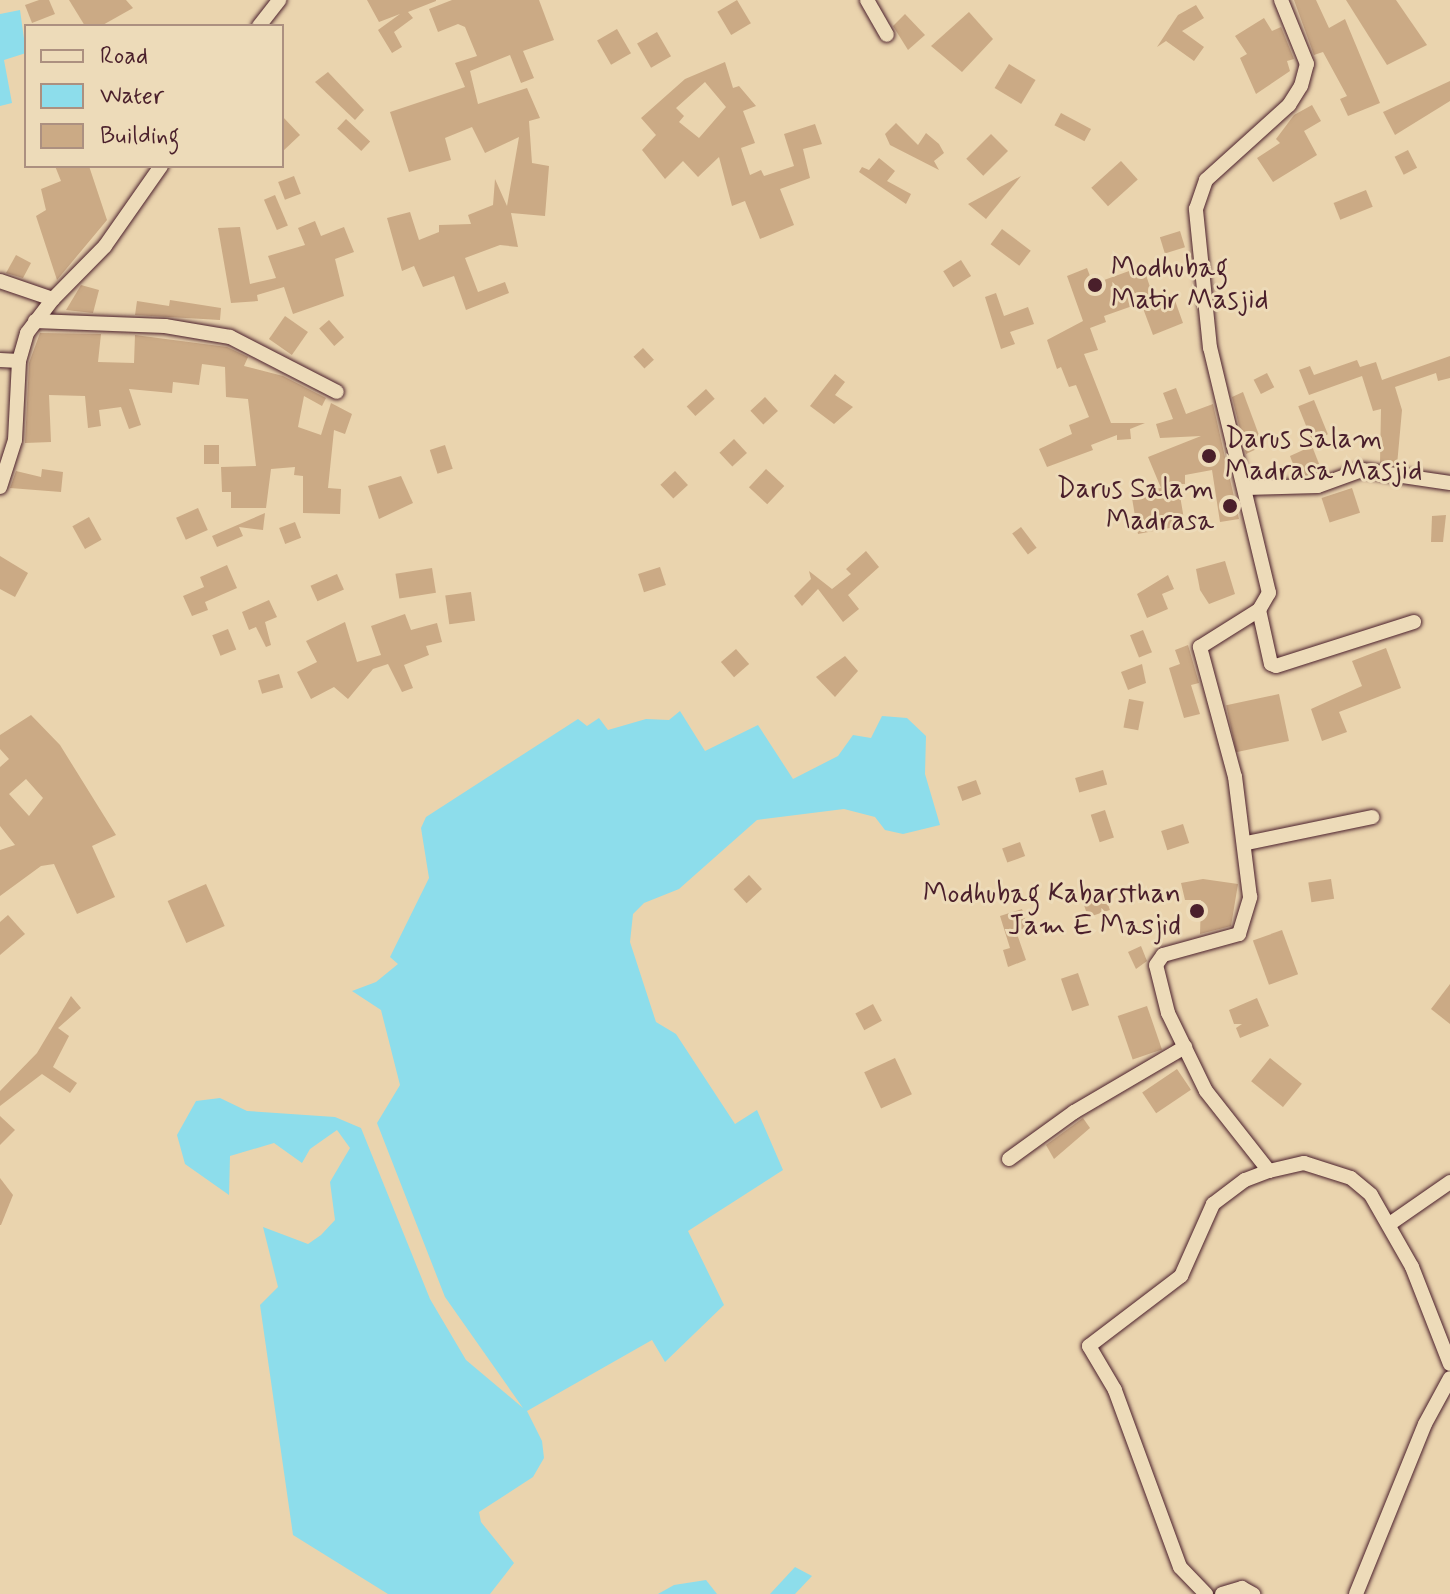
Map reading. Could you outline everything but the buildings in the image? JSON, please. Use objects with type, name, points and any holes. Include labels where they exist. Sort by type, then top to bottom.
[{"type":"street","points":[[261,24],[279,0]]},
{"type":"street","points":[[867,0],[887,35]]},
{"type":"street","points":[[1269,1171],[1206,1091],[1168,1013],[1156,965],[1163,955],[1239,934],[1250,897],[1247,843],[1200,647],[1259,610],[1269,593],[1210,348],[1196,209],[1206,180],[1289,105],[1301,86],[1307,64],[1281,0]]},
{"type":"street","points":[[0,487],[15,440],[19,361],[35,321],[105,246],[160,168]]},
{"type":"street","points":[[0,281],[53,299]]},
{"type":"street","points":[[35,321],[165,326],[230,337],[337,392]]},
{"type":"street","points":[[0,360],[19,361]]},
{"type":"street","points":[[1246,488],[1290,490],[1362,470],[1450,483]]},
{"type":"street","points":[[1259,610],[1271,664],[1276,666],[1414,622]]},
{"type":"street","points":[[1247,843],[1372,817]]},
{"type":"street","points":[[1009,1159],[1074,1112],[1185,1047]]},
{"type":"street","points":[[1206,1594],[1180,1567],[1115,1390],[1089,1346],[1181,1276],[1213,1204],[1245,1180],[1304,1163],[1351,1178],[1391,1223],[1450,1364]]},
{"type":"street","points":[[1391,1223],[1450,1182]]},
{"type":"street","points":[[1356,1594],[1425,1424],[1450,1378]]},
{"type":"street","points":[[1222,1594],[1242,1588],[1253,1594]]},
{"type":"water","points":[[20,10],[24,54],[4,60],[12,103],[0,106],[0,14]]},
{"type":"water","points":[[680,711],[705,751],[758,725],[793,779],[838,756],[853,735],[871,738],[882,716],[907,718],[926,736],[925,774],[940,825],[903,834],[885,830],[875,817],[844,809],[757,820],[679,889],[644,903],[633,914],[630,942],[656,1022],[676,1034],[735,1124],[757,1110],[783,1170],[688,1231],[724,1305],[665,1362],[652,1340],[527,1411],[542,1441],[544,1458],[533,1477],[479,1512],[481,1522],[514,1563],[490,1594],[388,1594],[293,1535],[260,1305],[278,1287],[263,1227],[308,1244],[321,1235],[335,1220],[330,1182],[350,1148],[337,1130],[310,1149],[302,1163],[274,1143],[230,1156],[229,1195],[185,1164],[177,1135],[196,1101],[220,1098],[247,1111],[335,1117],[361,1128],[430,1299],[466,1360],[523,1408],[445,1297],[377,1123],[400,1085],[381,1010],[352,991],[376,982],[398,964],[390,957],[429,878],[421,828],[426,817],[578,719],[587,726],[599,718],[608,730],[646,719],[669,720]]},
{"type":"water","points":[[795,1567],[812,1576],[795,1594],[770,1594]]},
{"type":"water","points":[[706,1580],[717,1594],[658,1594],[674,1585]]},
{"type":"place","name":"Modhubag Matir Masjid","points":[[1095,285]]},
{"type":"place","name":"Darus Salam Madrasa Masjid","points":[[1209,456]]},
{"type":"place","name":"Darus Salam Madrasa","points":[[1230,506]]},
{"type":"place","name":"Modhubag Kabarsthan Jam E Masjid","points":[[1197,911]]}]
